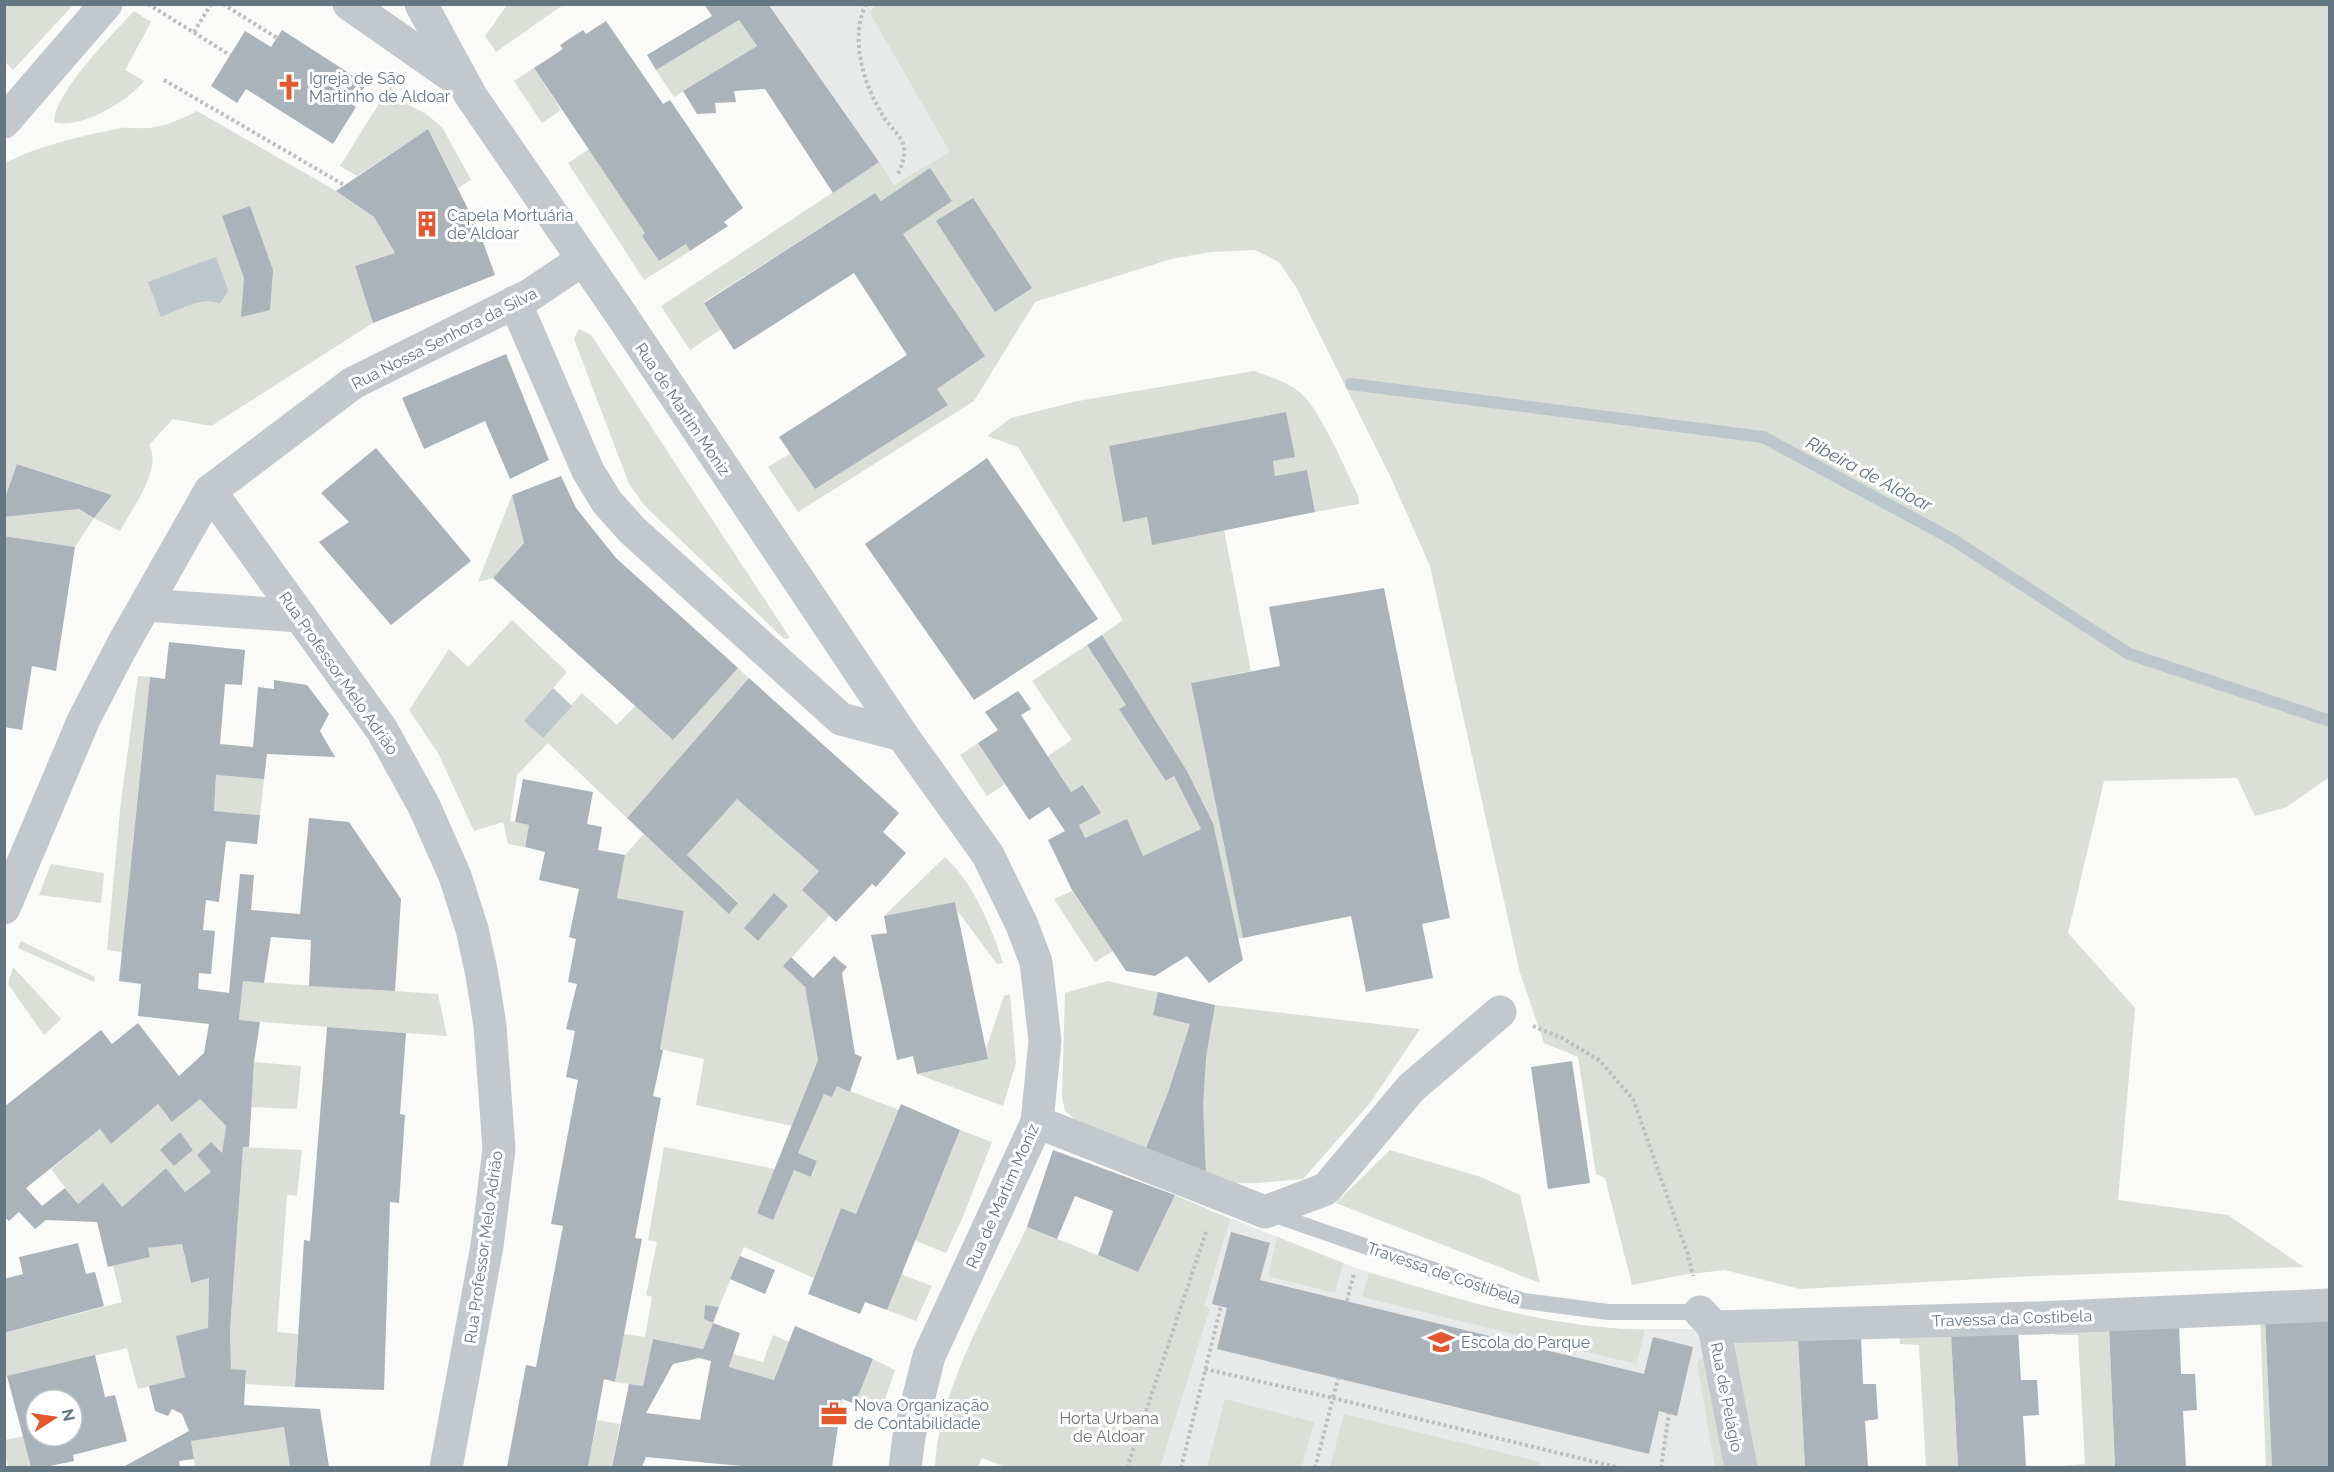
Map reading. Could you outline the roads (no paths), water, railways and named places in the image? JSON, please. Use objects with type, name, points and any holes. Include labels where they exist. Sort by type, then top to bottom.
[{"type":"street","points":[[4,122],[106,4]]},
{"type":"street","points":[[349,4],[463,83]]},
{"type":"street","name":"Rua de Martim Moniz","points":[[421,4],[463,83],[902,735],[988,855],[1022,925],[1036,962],[1045,1041],[1037,1122],[929,1356],[909,1436],[905,1467]]},
{"type":"street","name":"Rua Nossa Senhora da Silva","points":[[4,908],[84,719],[122,646],[210,491],[353,383],[530,295],[582,260]]},
{"type":"street","points":[[515,302],[588,471],[608,502],[632,530],[841,719],[902,735]]},
{"type":"street","name":"Rua Professor Melo Adrião","points":[[210,491],[382,730],[424,806],[463,900],[483,981],[493,1049],[499,1149],[487,1246],[446,1467]]},
{"type":"street","points":[[146,604],[300,615]]},
{"type":"street","points":[[1265,1212],[1326,1189],[1411,1088],[1500,1012]]},
{"type":"street","name":"Travessa de Costibela","points":[[1037,1122],[1265,1212]]},
{"type":"street","name":"Travessa da Costibela","points":[[1707,1319],[2038,1318],[2330,1305]]},
{"type":"street","name":"Rua de Pelágio","points":[[1707,1319],[1741,1467]]},
{"type":"lane","name":"Travessa de Costibela","points":[[1265,1212],[1524,1301],[1608,1312],[1707,1319]]},
{"type":"waterway","name":"Ribeira de Aldoar","points":[[1351,384],[1763,437],[1952,539],[2129,654],[2330,721]]},
{"type":"place","name":"Igreja de São Martinho de Aldoar","points":[[289,87]]},
{"type":"place","name":"Capela Mortuária de Aldoar","points":[[427,224]]},
{"type":"place","name":"Escola do Parque","points":[[1441,1342]]},
{"type":"place","name":"Nova Organização de Contabilidade","points":[[834,1414]]},
{"type":"park label","name":"Horta Urbana de Aldoar","points":[[1109,1427]]}]
